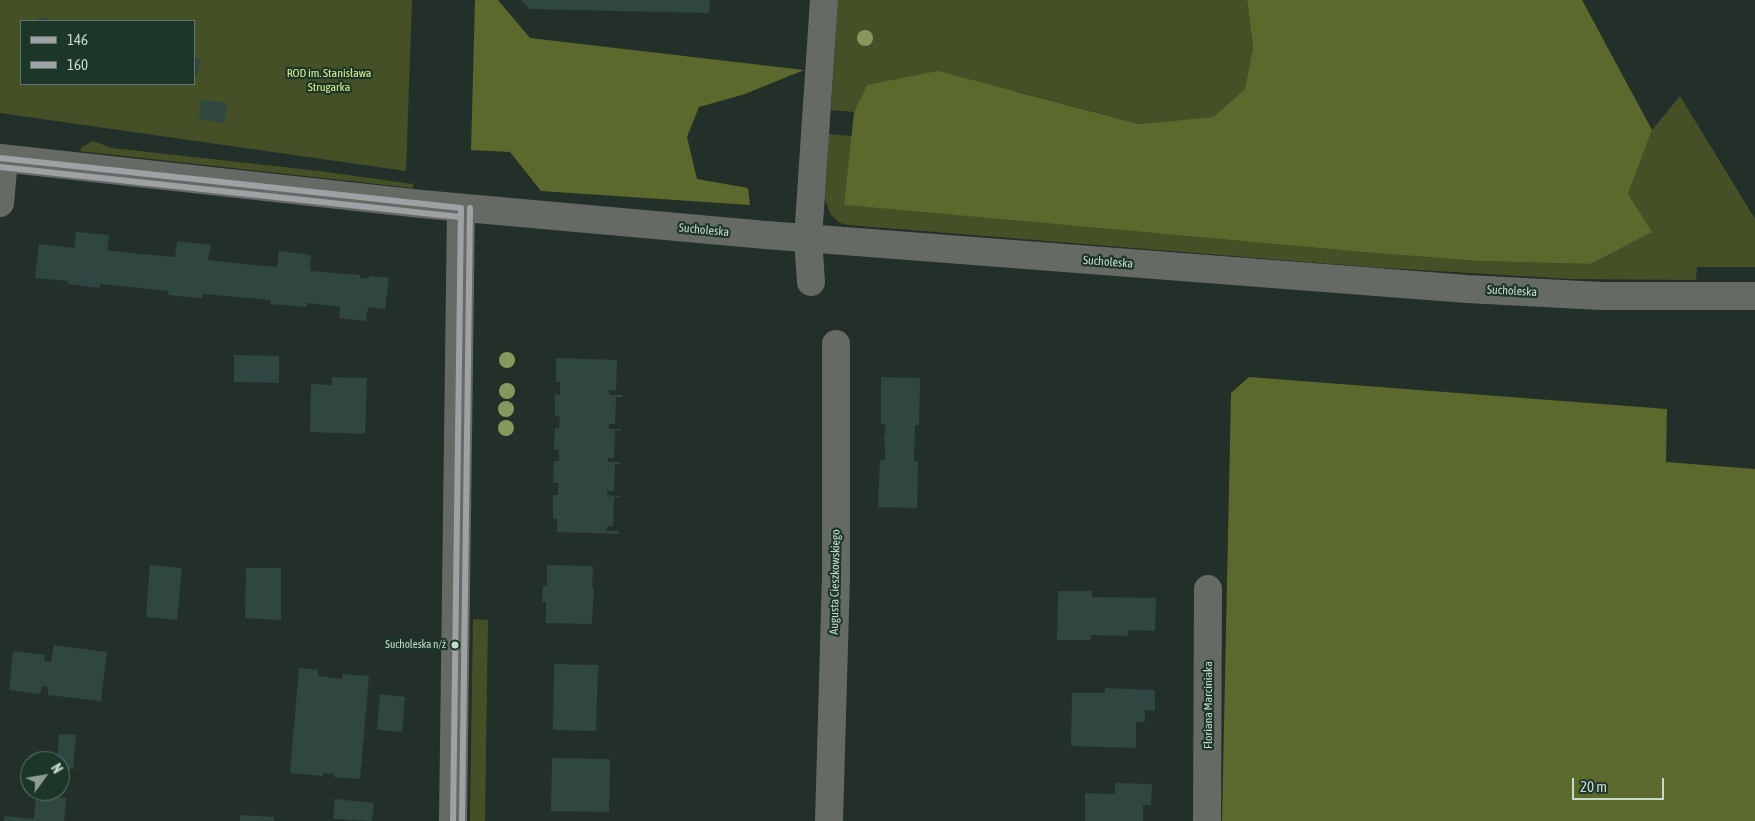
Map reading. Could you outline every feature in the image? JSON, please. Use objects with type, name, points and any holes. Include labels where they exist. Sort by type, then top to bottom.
[{"type":"street","points":[[811,282],[808,239],[824,0]]},
{"type":"street","points":[[0,203],[2,158]]},
{"type":"street","name":"Sucholeska","points":[[2,158],[461,208],[808,239],[1467,289],[1601,296],[1755,296]]},
{"type":"street","points":[[453,821],[461,208]]},
{"type":"street","name":"Augusta Cieszkowskiego","points":[[829,821],[836,576],[836,344]]},
{"type":"street","name":"Floriana Marciniaka","points":[[1207,821],[1208,589]]},
{"type":"green space","name":"ROD im. Stanisława Strugarka","points":[[0,0],[412,0],[406,171],[0,113]]},
{"type":"green space","points":[[475,0],[498,0],[530,38],[804,70],[745,94],[699,107],[687,137],[697,179],[748,188],[750,205],[541,191],[510,152],[471,150]]},
{"type":"green space","points":[[838,0],[1247,0],[1253,47],[1245,89],[1213,117],[1139,124],[1016,91],[867,85],[854,112],[831,110]]},
{"type":"green space","points":[[1247,0],[1582,0],[1652,130],[1628,194],[1652,232],[1590,264],[1478,261],[844,205],[854,112],[867,85],[938,71],[1139,124],[1213,117],[1245,89],[1253,47]]},
{"type":"green space","points":[[1680,96],[1755,219],[1755,267],[1697,267],[1696,280],[1571,279],[1370,267],[848,225],[840,223],[831,215],[825,200],[829,134],[852,136],[844,205],[1362,252],[1478,261],[1590,264],[1628,194],[1652,130]]},
{"type":"green space","points":[[93,141],[112,148],[319,171],[413,184],[413,188],[80,151],[82,147]]},
{"type":"green space","points":[[1249,377],[1667,409],[1666,462],[1755,469],[1755,821],[1222,821],[1231,393]]},
{"type":"green space","points":[[473,619],[488,620],[485,821],[470,821]]},
{"type":"building","points":[[521,0],[710,0],[709,13],[530,9]]},
{"type":"building","points":[[37,18],[51,19],[51,20],[36,20]]},
{"type":"building","points":[[195,58],[200,59],[198,75],[195,74]]},
{"type":"building","points":[[201,100],[227,103],[225,123],[199,119]]},
{"type":"building","points":[[76,232],[109,235],[107,250],[140,254],[175,257],[177,241],[211,245],[208,260],[243,264],[277,267],[279,251],[311,255],[310,271],[360,275],[360,278],[369,279],[369,276],[389,278],[385,309],[368,307],[366,321],[339,318],[340,307],[307,303],[307,307],[271,304],[271,300],[203,294],[202,298],[187,297],[168,295],[169,291],[100,284],[100,288],[67,284],[68,281],[35,278],[39,244],[74,248]]},
{"type":"building","points":[[234,355],[279,356],[279,383],[234,382]]},
{"type":"building","points":[[556,358],[617,360],[616,390],[609,390],[609,395],[622,395],[622,397],[616,397],[615,424],[609,424],[609,429],[621,429],[621,431],[615,430],[614,458],[608,458],[608,462],[621,462],[620,464],[615,464],[614,491],[607,491],[607,495],[620,497],[614,497],[613,526],[607,526],[607,531],[619,531],[619,534],[557,532],[557,519],[553,518],[553,495],[558,495],[558,483],[553,483],[554,461],[559,461],[559,450],[554,449],[555,428],[559,428],[560,416],[555,416],[555,394],[560,395],[560,382],[556,382]]},
{"type":"building","points":[[332,377],[367,378],[365,434],[310,432],[311,384],[332,385]]},
{"type":"building","points":[[881,377],[920,378],[919,425],[915,425],[914,461],[918,461],[917,508],[878,507],[880,460],[885,460],[884,441],[886,424],[881,424]]},
{"type":"building","points":[[150,565],[182,568],[177,620],[146,617]]},
{"type":"building","points":[[547,565],[593,566],[592,624],[546,623],[546,602],[542,602],[543,586],[547,586]]},
{"type":"building","points":[[246,568],[281,568],[281,620],[245,618]]},
{"type":"building","points":[[1058,591],[1092,591],[1092,597],[1156,598],[1155,631],[1129,630],[1128,636],[1091,635],[1091,640],[1057,640]]},
{"type":"building","points":[[54,645],[107,652],[101,701],[48,695],[48,687],[42,686],[40,694],[9,690],[13,651],[45,655],[44,661],[51,662]]},
{"type":"building","points":[[554,664],[598,665],[596,731],[553,730]]},
{"type":"building","points":[[299,668],[318,670],[318,676],[342,679],[343,674],[369,676],[360,779],[334,777],[334,774],[323,773],[323,776],[290,773]]},
{"type":"building","points":[[1105,688],[1155,690],[1155,711],[1145,710],[1145,722],[1136,722],[1136,748],[1071,746],[1072,693],[1105,693]]},
{"type":"building","points":[[380,694],[405,697],[402,732],[377,730]]},
{"type":"building","points":[[59,734],[76,735],[73,769],[70,769],[70,751],[58,751]]},
{"type":"building","points":[[552,758],[610,759],[609,812],[551,811]]},
{"type":"building","points":[[1115,783],[1152,784],[1151,805],[1143,805],[1143,821],[1085,821],[1085,793],[1115,794]]},
{"type":"building","points":[[335,799],[374,803],[372,821],[333,819]]},
{"type":"building","points":[[36,801],[66,801],[64,821],[4,821],[4,816],[34,819]]},
{"type":"building","points":[[240,815],[274,817],[274,821],[240,821]]},
{"type":"transit line","name":"146","points":[[0,158],[461,208]]},
{"type":"transit line","name":"160","points":[[0,167],[460,217]]},
{"type":"transit line","name":"146","points":[[453,821],[461,208]]},
{"type":"transit line","name":"160","points":[[462,821],[470,208]]},
{"type":"place","name":"Sucholeska n/ż","points":[[455,645]]}]
